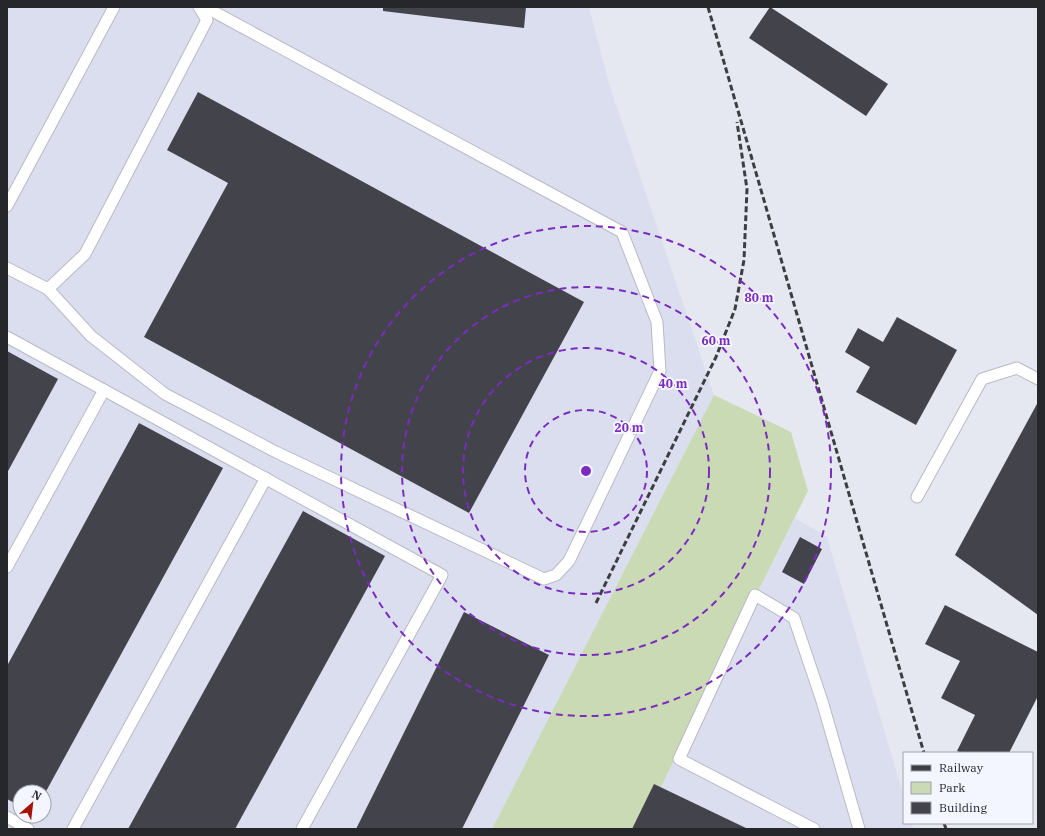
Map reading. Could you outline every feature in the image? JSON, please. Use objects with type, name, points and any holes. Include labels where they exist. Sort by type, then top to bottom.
[{"type":"lane","points":[[7,206],[114,7]]},
{"type":"lane","points":[[48,289],[85,254],[207,20],[199,7]]},
{"type":"lane","points":[[7,268],[48,289],[91,336],[166,394],[262,445],[544,579],[556,575],[569,561],[660,371],[657,322],[622,232],[205,7]]},
{"type":"lane","points":[[7,337],[442,575],[302,829]]},
{"type":"lane","points":[[917,497],[982,378],[1016,368],[1038,380]]},
{"type":"lane","points":[[7,567],[104,390]]},
{"type":"lane","points":[[73,829],[266,478]]},
{"type":"lane","points":[[814,829],[679,759],[755,596],[794,618],[822,701],[859,829]]},
{"type":"lane","points":[[7,817],[28,829]]},
{"type":"shaded area","points":[[7,7],[589,7],[610,87],[714,395],[492,829],[7,829]]},
{"type":"shaded area","points":[[795,518],[827,537],[903,794],[903,824],[912,824],[913,829],[640,829]]},
{"type":"green space","points":[[714,395],[791,432],[808,491],[640,829],[492,829]]},
{"type":"building","points":[[383,7],[526,7],[524,28],[383,11]]},
{"type":"building","points":[[770,7],[888,84],[866,116],[749,38]]},
{"type":"building","points":[[198,92],[584,302],[469,513],[144,337],[228,183],[167,150]]},
{"type":"building","points":[[897,317],[957,350],[916,425],[856,392],[870,367],[845,352],[858,328],[883,342]]},
{"type":"building","points":[[7,351],[58,379],[7,473]]},
{"type":"building","points":[[1038,402],[1038,615],[955,555]]},
{"type":"building","points":[[139,423],[223,468],[50,784],[12,784],[12,802],[7,799],[7,666]]},
{"type":"building","points":[[303,511],[385,556],[235,829],[128,829]]},
{"type":"building","points":[[800,537],[822,549],[804,584],[782,572]]},
{"type":"building","points":[[945,605],[1038,652],[1038,696],[1010,752],[957,751],[975,715],[941,698],[960,661],[925,644]]},
{"type":"building","points":[[464,612],[549,655],[462,829],[356,829]]},
{"type":"building","points":[[654,784],[748,829],[632,829]]},
{"type":"railway","points":[[708,7],[924,752]]},
{"type":"railway","points":[[596,603],[716,357],[735,309],[744,260],[747,189],[737,122]]},
{"type":"railway","points":[[944,824],[946,829]]}]
